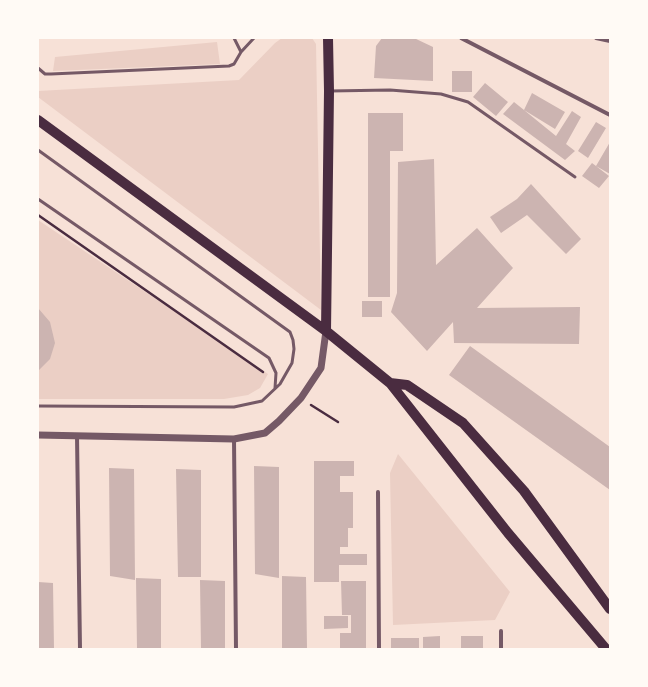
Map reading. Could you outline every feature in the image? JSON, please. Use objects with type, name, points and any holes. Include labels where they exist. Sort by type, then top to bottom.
[{"type":"main road","points":[[326,331],[329,92],[328,38]]},
{"type":"main road","points":[[38,120],[326,331],[390,383],[508,533],[606,649]]},
{"type":"main road","points":[[390,383],[406,385],[463,423],[524,491],[610,609]]},
{"type":"street","points":[[461,38],[610,115]]},
{"type":"street","points":[[596,38],[610,41]]},
{"type":"street","points":[[38,435],[234,439],[265,433],[301,398],[321,368],[326,331]]},
{"type":"street","points":[[77,436],[80,649]]},
{"type":"street","points":[[234,439],[236,649]]},
{"type":"street","points":[[378,492],[379,649]]},
{"type":"street","points":[[501,630],[501,649]]},
{"type":"lane","points":[[234,38],[240,52]]},
{"type":"lane","points":[[38,68],[45,74],[51,74],[229,66],[234,64],[240,52],[254,38]]},
{"type":"lane","points":[[329,92],[390,90],[441,94],[468,102],[575,177]]},
{"type":"lane","points":[[38,150],[290,332],[294,349],[292,363],[280,384],[262,401],[234,407],[38,406]]},
{"type":"lane","points":[[38,199],[269,358],[273,364],[276,381],[274,390]]},
{"type":"path","points":[[38,215],[276,381]]},
{"type":"path","points":[[301,398],[338,422]]},
{"type":"shaded area","points":[[282,38],[312,38],[316,44],[321,310],[38,97],[38,91],[239,80],[275,43]]},
{"type":"shaded area","points":[[217,42],[220,64],[53,71],[55,57]]},
{"type":"shaded area","points":[[38,220],[268,374],[260,388],[248,395],[224,399],[38,399]]},
{"type":"shaded area","points":[[398,454],[510,592],[495,620],[393,625],[390,473]]},
{"type":"building","points":[[382,38],[414,38],[433,47],[433,81],[374,78],[376,46]]},
{"type":"building","points":[[452,71],[472,71],[472,92],[452,92]]},
{"type":"building","points":[[485,83],[508,102],[496,116],[473,97]]},
{"type":"building","points":[[532,93],[565,112],[555,129],[524,110]]},
{"type":"building","points":[[514,102],[556,136],[572,111],[581,117],[566,144],[575,151],[565,160],[503,114]]},
{"type":"building","points":[[368,113],[403,113],[403,151],[390,151],[390,297],[368,297]]},
{"type":"building","points":[[596,122],[606,128],[588,158],[578,151]]},
{"type":"building","points":[[610,142],[610,174],[596,166]]},
{"type":"building","points":[[434,159],[436,265],[477,228],[513,268],[477,308],[580,307],[579,344],[454,343],[453,322],[427,351],[391,312],[397,293],[398,162]]},
{"type":"building","points":[[592,163],[609,176],[599,188],[582,176]]},
{"type":"building","points":[[531,184],[581,239],[566,254],[527,215],[501,233],[490,217],[517,199]]},
{"type":"building","points":[[362,301],[382,301],[382,317],[362,317]]},
{"type":"building","points":[[38,308],[50,322],[55,343],[50,359],[38,371]]},
{"type":"building","points":[[470,346],[610,447],[610,490],[449,375]]},
{"type":"building","points":[[314,461],[354,461],[354,476],[340,476],[340,492],[353,492],[353,528],[348,528],[348,547],[340,547],[340,554],[367,554],[367,565],[339,565],[339,582],[314,582]]},
{"type":"building","points":[[254,466],[279,467],[279,578],[255,574]]},
{"type":"building","points":[[109,468],[134,469],[135,580],[110,576]]},
{"type":"building","points":[[176,469],[201,470],[201,577],[178,577]]},
{"type":"building","points":[[282,576],[306,577],[307,649],[282,649]]},
{"type":"building","points":[[136,578],[161,579],[161,649],[137,649]]},
{"type":"building","points":[[200,580],[225,581],[225,649],[201,649]]},
{"type":"building","points":[[341,581],[366,581],[366,649],[340,649],[340,633],[351,633],[351,615],[342,615]]},
{"type":"building","points":[[38,582],[53,583],[54,649],[38,649]]},
{"type":"building","points":[[324,616],[348,616],[348,628],[324,629]]},
{"type":"building","points":[[440,636],[440,649],[423,649],[423,637]]},
{"type":"building","points":[[461,636],[483,636],[483,649],[461,649]]},
{"type":"building","points":[[391,638],[419,638],[419,649],[391,649]]}]
